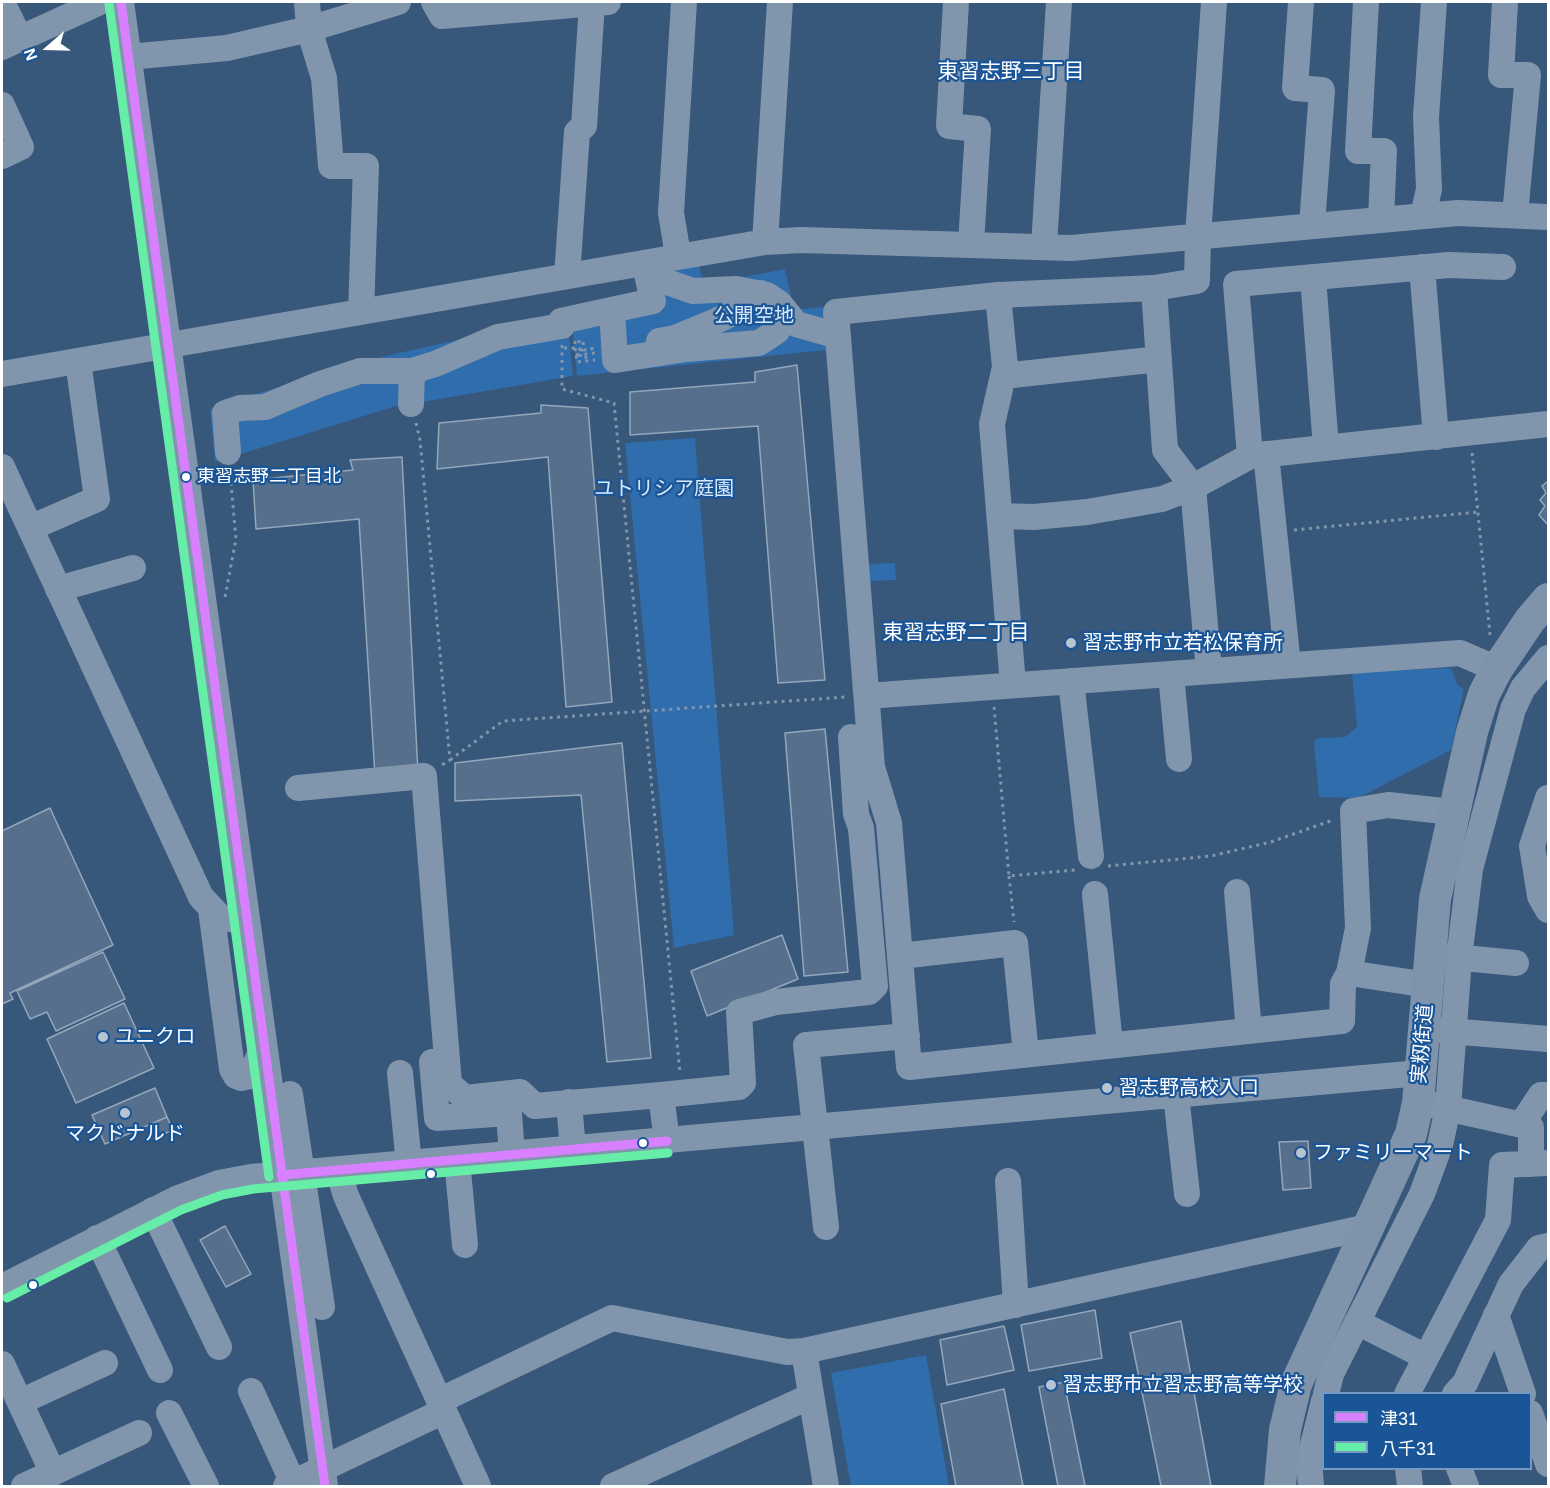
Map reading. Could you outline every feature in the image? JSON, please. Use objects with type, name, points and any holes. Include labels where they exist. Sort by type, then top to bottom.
[{"type":"main road","name":"実籾街道","points":[[1280,1486],[1285,1430],[1296,1384],[1368,1227],[1402,1160],[1429,1095],[1439,1030],[1436,899],[1453,812],[1490,665],[1548,599]]},
{"type":"street","points":[[2,2],[11,43],[100,2]]},
{"type":"street","points":[[121,2],[263,1048],[324,1478]]},
{"type":"street","points":[[307,2],[309,29],[324,78],[331,166],[366,166],[361,312]]},
{"type":"street","points":[[128,57],[227,48],[309,29],[398,2]]},
{"type":"street","points":[[434,2],[442,16],[600,2],[584,126],[577,132],[567,276]]},
{"type":"street","points":[[678,255],[671,213],[684,2]]},
{"type":"street","points":[[765,242],[780,2]]},
{"type":"street","points":[[956,2],[949,126],[978,129],[971,244]]},
{"type":"street","points":[[1044,246],[1059,2]]},
{"type":"street","points":[[1214,2],[1197,281],[1154,288],[998,295],[836,312],[872,767],[889,823],[909,1067],[1342,1021],[1343,984],[1349,973],[1358,928],[1353,811],[1388,805],[1453,812]]},
{"type":"street","points":[[1301,2],[1295,88],[1322,90],[1312,225]]},
{"type":"street","points":[[1366,2],[1358,151],[1384,150],[1381,219]]},
{"type":"street","points":[[1423,216],[1429,189],[1426,117],[1434,2]]},
{"type":"street","points":[[1505,2],[1501,75],[1527,75],[1515,215]]},
{"type":"street","points":[[2,105],[21,147],[2,156]]},
{"type":"street","points":[[2,374],[678,255],[765,242],[801,240],[1071,248],[1423,216],[1548,217]]},
{"type":"street","points":[[1288,665],[1274,532],[1258,455],[1236,284],[1449,265],[1503,267]]},
{"type":"street","points":[[1422,267],[1436,437]]},
{"type":"street","points":[[228,452],[225,413],[240,408],[266,407],[320,384],[360,371],[412,390],[435,364],[498,337],[562,326],[561,321],[653,301],[646,270],[667,282],[693,291],[736,289],[760,294],[773,299],[796,324],[838,336]]},
{"type":"street","points":[[1313,277],[1326,448]]},
{"type":"street","points":[[1154,288],[1165,450],[1193,487],[1209,671]]},
{"type":"street","points":[[604,350],[675,338],[737,311],[760,294]]},
{"type":"street","points":[[998,295],[1005,367],[992,424],[1000,516],[1003,686]]},
{"type":"street","points":[[604,350],[612,310]]},
{"type":"street","points":[[604,350],[615,360],[686,349],[759,343],[777,331],[786,313]]},
{"type":"street","points":[[1003,376],[1159,359]]},
{"type":"street","points":[[30,528],[97,499],[78,361]]},
{"type":"street","points":[[1000,516],[1034,517],[1087,512],[1162,499],[1193,487],[1258,455],[1548,424]]},
{"type":"street","points":[[2,467],[201,897],[220,917],[246,922]]},
{"type":"street","points":[[58,589],[133,568]]},
{"type":"street","points":[[867,696],[1460,652],[1490,665]]},
{"type":"street","points":[[1326,1392],[1331,1374],[1422,1194],[1440,1145],[1429,1095],[1439,1030],[1439,966],[1470,869],[1506,731],[1523,688],[1548,658]]},
{"type":"street","points":[[1171,674],[1179,759]]},
{"type":"street","points":[[1071,681],[1091,864]]},
{"type":"street","points":[[298,788],[424,776],[449,1084],[465,1098],[520,1092],[536,1106],[672,1094],[739,1087],[743,1083],[739,1012],[776,1002],[870,992],[875,986],[861,828],[856,814],[851,737]]},
{"type":"street","points":[[1548,798],[1532,846],[1541,855],[1540,896],[1548,910]]},
{"type":"street","points":[[1237,892],[1250,1031]]},
{"type":"street","points":[[1095,894],[1110,1045]]},
{"type":"street","points":[[417,901],[437,1118],[509,1113],[512,1155]]},
{"type":"street","points":[[211,909],[232,1069],[236,1076],[242,1078],[250,1076],[263,1048]]},
{"type":"street","points":[[900,956],[1015,943],[1026,1054]]},
{"type":"street","points":[[1349,973],[1516,963]]},
{"type":"street","points":[[1439,1030],[1548,1039]]},
{"type":"street","points":[[826,1227],[813,1128],[806,1045],[906,1036]]},
{"type":"street","points":[[400,1073],[409,1164]]},
{"type":"street","points":[[290,1094],[322,1307]]},
{"type":"street","points":[[667,1141],[672,1094]]},
{"type":"street","points":[[1176,1095],[1187,1194]]},
{"type":"street","points":[[2,1287],[153,1210],[219,1183],[281,1175],[1176,1095],[1429,1095],[1531,1127],[1540,1163],[1502,1166],[1498,1220],[1408,1392]]},
{"type":"street","points":[[1521,1125],[1541,1095],[1548,1095]]},
{"type":"street","points":[[569,1102],[573,1150]]},
{"type":"street","points":[[457,1160],[465,1245]]},
{"type":"street","points":[[339,1170],[345,1196],[478,1486]]},
{"type":"street","points":[[1008,1181],[1016,1305]]},
{"type":"street","points":[[153,1210],[219,1347]]},
{"type":"street","points":[[251,1391],[290,1485],[324,1478],[442,1406],[612,1318],[787,1352],[804,1351],[1368,1227]]},
{"type":"street","points":[[97,1238],[160,1370]]},
{"type":"street","points":[[1457,1392],[1465,1383],[1518,1275],[1539,1248],[1548,1245]]},
{"type":"street","points":[[1496,1316],[1522,1392]]},
{"type":"street","points":[[1357,1322],[1426,1357]]},
{"type":"street","points":[[804,1351],[825,1486]]},
{"type":"street","points":[[20,1402],[105,1363]]},
{"type":"street","points":[[2,1364],[53,1473]]},
{"type":"street","points":[[613,1486],[811,1396]]},
{"type":"street","points":[[1314,1471],[1322,1409]]},
{"type":"street","points":[[170,1413],[206,1486]]},
{"type":"street","points":[[1532,1419],[1548,1464]]},
{"type":"street","points":[[24,1486],[139,1433]]},
{"type":"street","points":[[1407,1470],[1410,1486]]},
{"type":"street","points":[[1460,1470],[1466,1486]]},
{"type":"path","points":[[574,333],[575,348]]},
{"type":"path","points":[[588,337],[579,338],[580,352],[581,358],[590,357]]},
{"type":"path","points":[[583,342],[577,362],[604,350]]},
{"type":"path","points":[[563,348],[575,348],[580,352]]},
{"type":"path","points":[[580,352],[592,349],[604,350]]},
{"type":"path","points":[[564,369],[562,389],[614,403],[645,711],[672,1094]]},
{"type":"path","points":[[412,390],[420,440],[450,760]]},
{"type":"path","points":[[1470,433],[1490,638],[1490,665]]},
{"type":"path","points":[[225,600],[236,539],[228,452]]},
{"type":"path","points":[[1274,532],[1478,512]]},
{"type":"path","points":[[1003,686],[1009,876],[1015,943]]},
{"type":"path","points":[[424,776],[504,721],[867,696]]},
{"type":"path","points":[[1009,876],[1091,864],[1211,856],[1313,828],[1353,811]]},
{"type":"green space","name":"公開空地","points":[[698,258],[703,285],[785,269],[794,310],[823,307],[826,350],[577,376],[572,326],[664,311],[654,267]]},
{"type":"green space","points":[[660,308],[568,324],[573,376],[393,407],[215,462],[210,409],[354,363],[534,323]]},
{"type":"green space","name":"ユトリシア庭園","points":[[695,438],[734,935],[674,948],[625,443]]},
{"type":"green space","points":[[895,563],[896,580],[867,581],[866,564]]},
{"type":"green space","points":[[1451,668],[1458,686],[1464,689],[1451,750],[1358,798],[1319,797],[1314,743],[1317,738],[1345,737],[1357,727],[1352,672]]},
{"type":"green space","points":[[926,1355],[949,1486],[851,1486],[831,1373]]},
{"type":"building","points":[[797,365],[825,680],[778,683],[758,426],[630,435],[630,392],[755,382],[755,372]]},
{"type":"building","points":[[541,405],[588,408],[612,702],[566,707],[548,457],[437,469],[439,423],[541,413]]},
{"type":"building","points":[[402,457],[418,774],[375,776],[359,519],[256,529],[253,480],[353,470],[350,460]]},
{"type":"building","points":[[1548,481],[1548,525],[1539,515],[1545,506],[1540,500],[1546,493],[1542,486]]},
{"type":"building","points":[[825,729],[848,972],[804,976],[785,733]]},
{"type":"building","points":[[622,743],[651,1058],[607,1062],[581,795],[455,801],[455,763]]},
{"type":"building","points":[[50,808],[113,945],[10,993],[13,999],[2,1004],[2,831]]},
{"type":"building","points":[[782,935],[798,979],[707,1016],[691,971]]},
{"type":"building","points":[[103,952],[125,999],[56,1031],[47,1012],[30,1019],[17,991]]},
{"type":"building","points":[[124,1003],[154,1068],[76,1103],[47,1039]]},
{"type":"building","points":[[155,1088],[167,1117],[105,1144],[92,1115]]},
{"type":"building","points":[[167,1117],[173,1130],[154,1138],[149,1125]]},
{"type":"building","points":[[1308,1141],[1311,1188],[1283,1190],[1279,1142]]},
{"type":"building","points":[[225,1226],[251,1274],[226,1287],[200,1240]]},
{"type":"building","points":[[1095,1310],[1102,1358],[1029,1371],[1021,1325]]},
{"type":"building","points":[[1181,1321],[1211,1486],[1161,1486],[1130,1333]]},
{"type":"building","points":[[1004,1326],[1014,1370],[947,1385],[940,1340]]},
{"type":"building","points":[[1064,1382],[1085,1486],[1058,1486],[1039,1387]]},
{"type":"building","points":[[1004,1389],[1023,1486],[956,1486],[941,1404]]},
{"type":"transit line","name":"津31","points":[[121,2],[325,1486]]},
{"type":"transit line","name":"八千31","points":[[109,4],[269,1177]]},
{"type":"transit line","name":"津31","points":[[281,1175],[667,1141]]},
{"type":"transit line","name":"八千31","points":[[7,1298],[181,1210],[222,1195],[253,1189],[668,1153]]},
{"type":"place","name":"東習志野二丁目北","points":[[186,477]]},
{"type":"place","name":"習志野市立若松保育所","points":[[1071,643]]},
{"type":"place","name":"ユニクロ","points":[[103,1037]]},
{"type":"place","name":"習志野高校入口","points":[[1107,1088]]},
{"type":"place","name":"マクドナルド","points":[[125,1113]]},
{"type":"place","name":"ファミリーマート","points":[[1301,1153]]},
{"type":"place","name":"習志野市立習志野高等学校","points":[[1051,1385]]},
{"type":"district","name":"東習志野三丁目","points":[[1011,72]]},
{"type":"district","name":"東習志野二丁目","points":[[956,633]]}]
